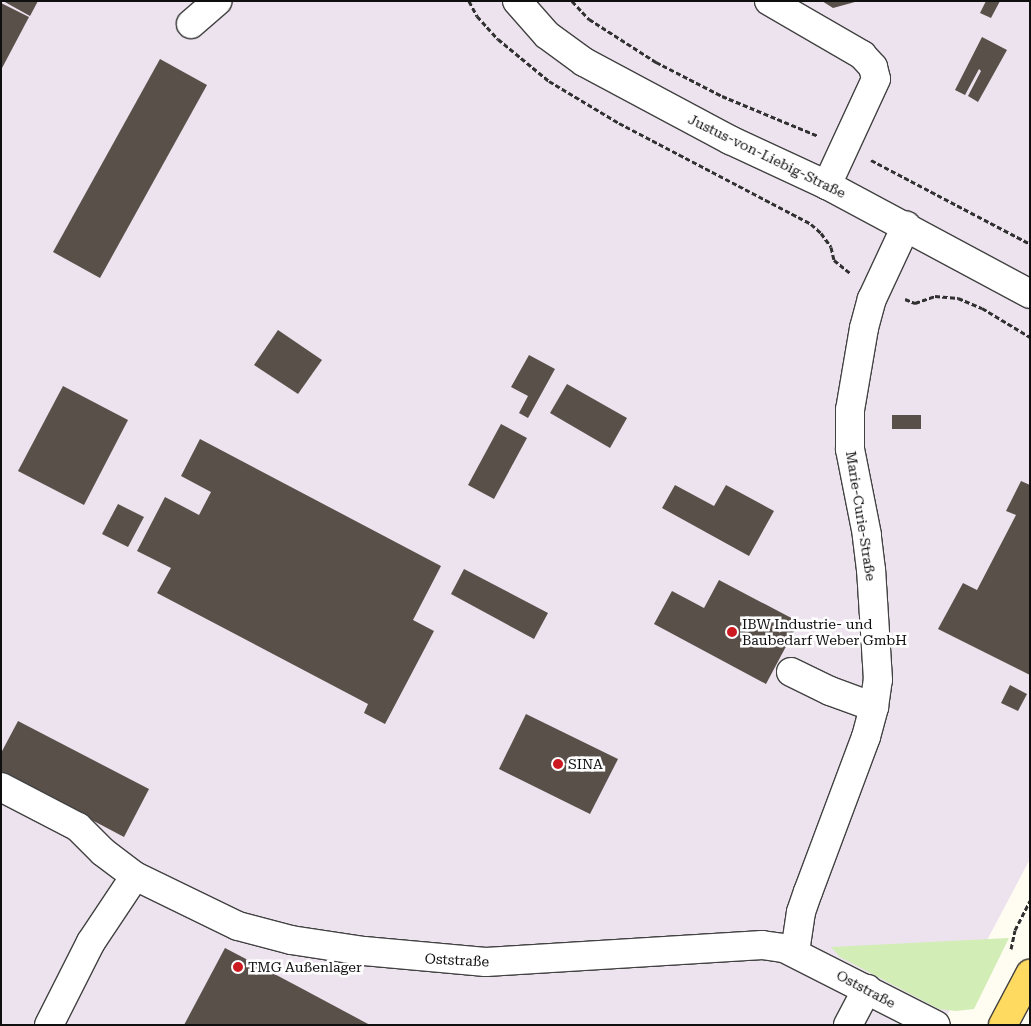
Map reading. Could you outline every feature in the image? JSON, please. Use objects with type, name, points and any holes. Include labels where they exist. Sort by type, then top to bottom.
[{"type":"main road","points":[[1003,1025],[1030,974]]},
{"type":"street","points":[[192,24],[217,1]]},
{"type":"street","name":"Justus-von-Liebig-Straße","points":[[517,1],[547,35],[584,62],[730,140],[827,185],[906,226],[1030,294]]},
{"type":"street","points":[[770,1],[862,55],[873,67],[876,79],[827,185]]},
{"type":"street","name":"Marie-Curie-Straße","points":[[796,952],[801,912],[866,737],[878,680],[871,570],[867,535],[850,449],[850,410],[864,328],[877,287],[906,226]]},
{"type":"street","points":[[791,672],[830,691],[874,706]]},
{"type":"street","name":"Oststraße","points":[[1,787],[78,827],[103,852],[135,876],[238,926],[291,940],[374,952],[486,962],[762,945],[796,952],[936,1025]]},
{"type":"street","points":[[49,1025],[91,942],[135,876]]},
{"type":"street","points":[[848,1025],[867,989]]},
{"type":"path","points":[[470,1],[477,16],[498,39],[549,81],[619,123],[810,224],[831,247],[834,260],[847,272],[915,303],[935,296],[958,298],[982,308],[1030,337]]},
{"type":"path","points":[[572,1],[589,19],[656,62],[722,96],[845,147],[1030,244]]},
{"type":"shaded area","points":[[1,1],[1030,1],[1030,859],[942,1025],[1,1025]]},
{"type":"green space","points":[[1009,938],[974,1009],[956,1011],[939,1009],[840,957],[831,947]]},
{"type":"building","points":[[3,1],[38,1],[30,16]]},
{"type":"building","points":[[822,1],[855,1],[855,2],[833,8]]},
{"type":"building","points":[[986,1],[1000,1],[991,18],[980,13]]},
{"type":"building","points":[[1,3],[29,17],[1,70]]},
{"type":"building","points":[[982,37],[1007,50],[978,102],[968,96],[981,71],[979,69],[965,95],[955,90]]},
{"type":"building","points":[[160,59],[207,85],[100,278],[53,252]]},
{"type":"building","points":[[278,330],[322,360],[298,394],[254,365]]},
{"type":"building","points":[[529,355],[555,369],[528,418],[519,413],[528,396],[511,387]]},
{"type":"building","points":[[567,384],[627,418],[610,448],[550,413]]},
{"type":"building","points":[[63,386],[128,420],[84,505],[18,471]]},
{"type":"building","points":[[892,415],[921,415],[921,429],[892,429]]},
{"type":"building","points":[[501,424],[527,438],[494,499],[468,485]]},
{"type":"building","points":[[200,439],[441,566],[413,620],[434,631],[385,724],[364,713],[368,704],[157,593],[171,568],[137,551],[165,497],[199,515],[211,492],[181,476]]},
{"type":"building","points":[[1021,481],[1030,485],[1030,675],[938,629],[963,583],[977,590],[1016,515],[1006,511]]},
{"type":"building","points":[[675,485],[714,506],[726,485],[774,511],[749,556],[662,508]]},
{"type":"building","points":[[118,504],[144,517],[128,547],[102,534]]},
{"type":"building","points":[[464,569],[548,613],[534,639],[451,594]]},
{"type":"building","name":"IBW Industrie- und Baubedarf Weber GmbH","points":[[719,580],[799,622],[766,684],[654,624],[672,591],[704,608]]},
{"type":"building","points":[[1010,685],[1027,694],[1018,711],[1001,703]]},
{"type":"building","name":"SINA","points":[[526,714],[618,759],[590,814],[499,769]]},
{"type":"building","points":[[18,721],[149,789],[124,837],[1,772],[1,753]]},
{"type":"building","name":"TMG Außenlager","points":[[225,948],[299,987],[370,1025],[184,1025]]},
{"type":"place","name":"IBW Industrie- und Baubedarf Weber GmbH","points":[[732,632]]},
{"type":"place","name":"SINA","points":[[558,764]]},
{"type":"place","name":"TMG Außenlager","points":[[238,967]]}]
